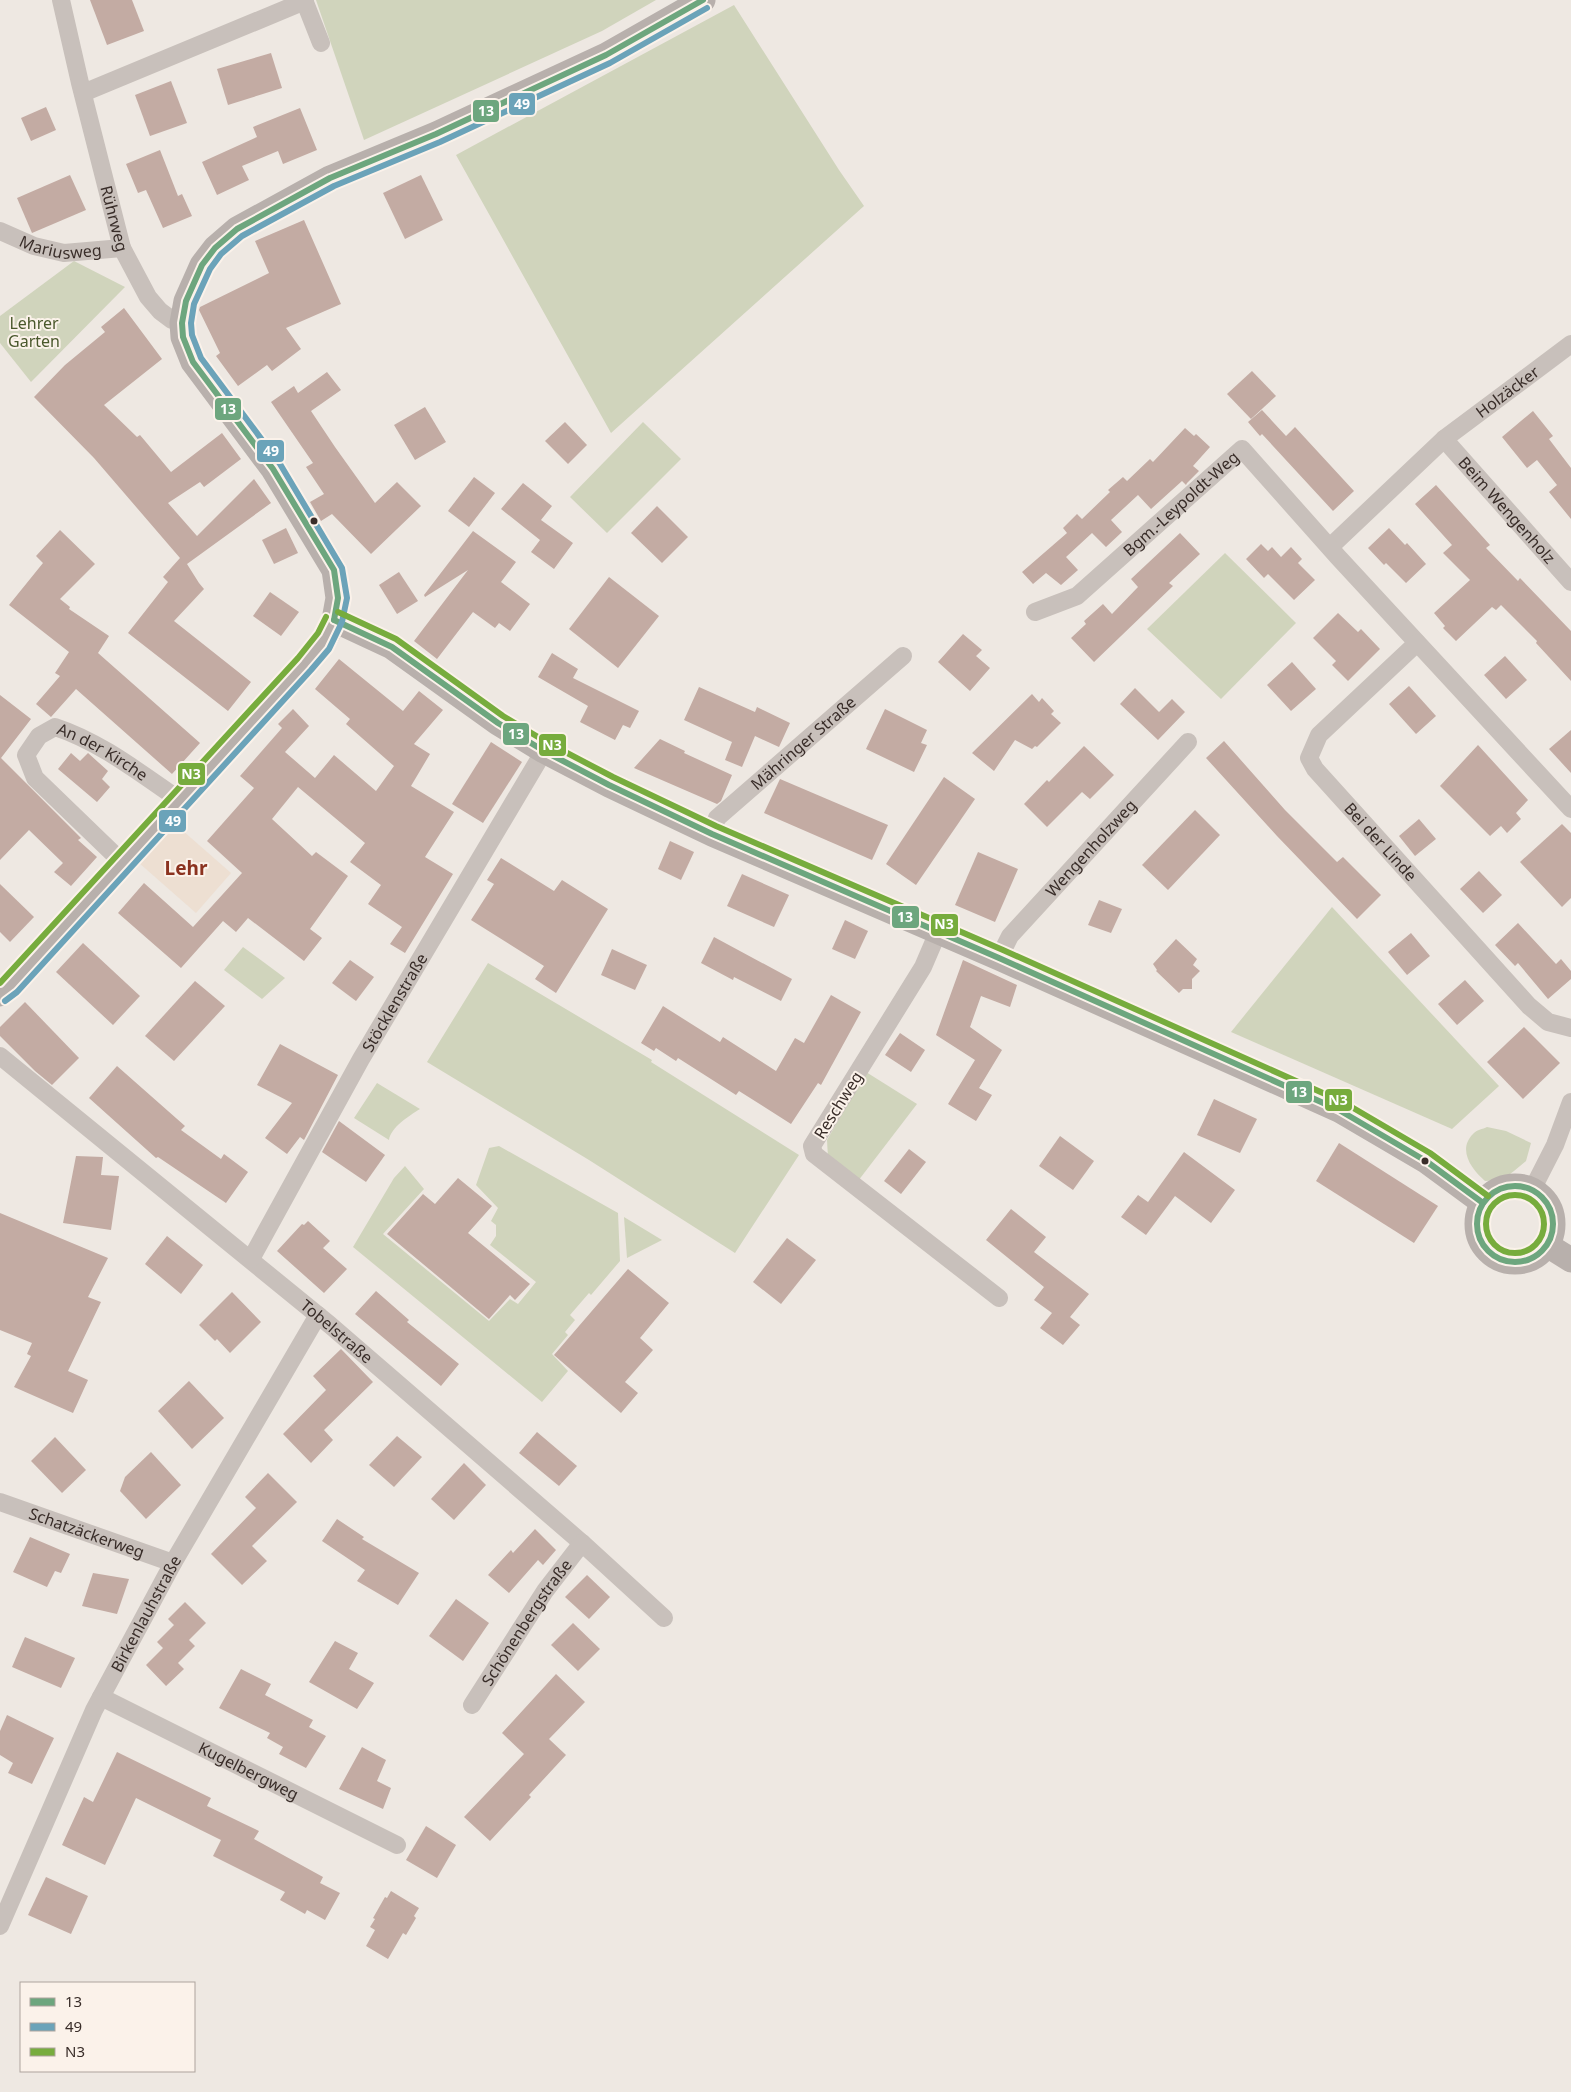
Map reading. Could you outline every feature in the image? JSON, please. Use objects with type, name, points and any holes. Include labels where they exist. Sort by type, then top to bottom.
[{"type":"street","name":"Rührweg","points":[[61,0],[122,248],[148,297],[160,312],[172,320],[182,323]]},
{"type":"street","points":[[0,994],[11,986],[181,801],[316,650],[329,632],[334,620],[338,586],[334,570],[272,469],[192,362],[183,338],[182,323],[186,301],[202,265],[215,248],[237,229],[330,178],[436,134],[606,55],[703,0]]},
{"type":"street","points":[[83,93],[304,1],[321,43]]},
{"type":"street","name":"Mariusweg","points":[[0,230],[34,246],[64,253],[122,248]]},
{"type":"street","name":"Holzäcker","points":[[1444,439],[1571,344]]},
{"type":"street","points":[[1330,547],[1444,439]]},
{"type":"street","name":"Beim Wengenholz","points":[[1444,439],[1571,582]]},
{"type":"street","name":"Bgm.-Leypoldt-Weg","points":[[1035,612],[1077,596],[1242,450],[1571,809]]},
{"type":"street","points":[[334,620],[392,647],[498,724],[625,794],[1339,1110],[1426,1161],[1483,1203]]},
{"type":"street","name":"Bei der Linde","points":[[1417,642],[1319,735],[1309,758],[1315,769],[1529,1006],[1548,1022],[1571,1028]]},
{"type":"street","name":"Mähringer Straße","points":[[712,834],[717,818],[903,656]]},
{"type":"street","name":"An der Kirche","points":[[123,862],[35,778],[26,755],[39,736],[55,727],[74,733],[181,801]]},
{"type":"street","name":"Wengenholzweg","points":[[999,958],[1010,936],[1188,742]]},
{"type":"street","name":"Stöcklenstraße","points":[[251,1259],[361,1059],[544,751]]},
{"type":"street","name":"Reschweg","points":[[938,932],[923,967],[812,1146],[814,1154],[999,1298]]},
{"type":"street","name":"Tobelstraße","points":[[0,1056],[318,1315],[582,1543],[664,1618]]},
{"type":"street","points":[[1532,1190],[1555,1145],[1571,1102]]},
{"type":"street","points":[[1516,1187],[1532,1190],[1541,1196],[1548,1205],[1552,1215],[1552,1230],[1547,1245],[1538,1254],[1527,1260],[1515,1262],[1503,1260],[1492,1255],[1484,1246],[1479,1236],[1477,1225],[1478,1214],[1483,1203],[1490,1195],[1500,1189],[1516,1187]]},
{"type":"street","points":[[1547,1245],[1571,1260]]},
{"type":"street","name":"Birkenlauhstraße","points":[[0,1926],[94,1710],[174,1563],[318,1315]]},
{"type":"street","name":"Schatzäckerweg","points":[[0,1502],[174,1563]]},
{"type":"street","name":"Schönenbergstraße","points":[[472,1705],[545,1591],[582,1543]]},
{"type":"street","name":"Kugelbergweg","points":[[101,1697],[397,1845]]},
{"type":"green space","points":[[316,0],[656,0],[602,31],[364,140]]},
{"type":"green space","points":[[734,5],[864,206],[611,433],[456,155]]},
{"type":"green space","name":"Lehrer Garten","points":[[74,261],[125,287],[31,382],[0,343],[0,316]]},
{"type":"green space","points":[[643,422],[681,459],[607,533],[570,497]]},
{"type":"green space","points":[[1225,553],[1296,623],[1221,699],[1147,629]]},
{"type":"green space","points":[[1332,907],[1499,1086],[1452,1129],[1231,1032]]},
{"type":"green space","points":[[243,947],[285,978],[262,999],[224,970]]},
{"type":"green space","points":[[488,963],[652,1060],[651,1062],[799,1155],[735,1253],[589,1160],[427,1062]]},
{"type":"green space","points":[[866,1072],[917,1104],[858,1181],[828,1158],[827,1140]]},
{"type":"green space","points":[[377,1083],[420,1109],[397,1126],[390,1135],[389,1140],[354,1118]]},
{"type":"green space","points":[[1487,1127],[1506,1131],[1531,1143],[1526,1161],[1502,1180],[1485,1181],[1471,1166],[1466,1153],[1468,1140],[1473,1134]]},
{"type":"green space","points":[[499,1146],[618,1213],[620,1261],[591,1295],[589,1293],[570,1315],[575,1320],[565,1332],[568,1335],[552,1354],[568,1371],[542,1402],[353,1247],[394,1178],[405,1166],[424,1189],[383,1234],[489,1321],[510,1299],[518,1304],[536,1282],[490,1245],[496,1236],[496,1225],[491,1221],[498,1208],[476,1185],[489,1148]]},
{"type":"green space","points":[[624,1217],[662,1240],[627,1258]]},
{"type":"shaded area","points":[[166,816],[231,873],[196,913],[130,855]]},
{"type":"building","points":[[90,0],[132,0],[144,31],[107,45]]},
{"type":"building","points":[[271,53],[282,88],[228,105],[217,69]]},
{"type":"building","points":[[171,81],[187,123],[150,136],[135,95]]},
{"type":"building","points":[[46,107],[56,130],[31,141],[21,118]]},
{"type":"building","points":[[300,108],[317,150],[283,164],[278,151],[242,166],[249,180],[217,195],[202,162],[257,137],[253,127]]},
{"type":"building","points":[[160,150],[178,196],[182,194],[192,216],[163,228],[146,190],[138,193],[126,164]]},
{"type":"building","points":[[70,175],[86,210],[32,233],[17,198]]},
{"type":"building","points":[[421,175],[443,220],[405,239],[383,193]]},
{"type":"building","points":[[304,220],[341,304],[286,328],[301,349],[272,371],[267,365],[238,386],[216,356],[220,353],[199,310],[200,307],[269,273],[255,241]]},
{"type":"building","points":[[124,308],[162,359],[104,405],[137,437],[140,435],[171,472],[222,433],[241,459],[204,487],[200,482],[168,503],[197,536],[254,479],[271,503],[187,564],[204,589],[174,621],[251,682],[228,711],[128,633],[168,582],[163,577],[180,558],[94,458],[34,397],[65,365],[105,332],[101,327]]},
{"type":"building","points":[[1252,371],[1276,396],[1251,419],[1227,394]]},
{"type":"building","points":[[327,372],[341,390],[311,411],[335,447],[375,503],[397,482],[421,506],[371,554],[332,514],[321,521],[310,502],[324,494],[306,467],[313,463],[271,402],[294,386],[298,393]]},
{"type":"building","points":[[425,407],[446,442],[415,460],[394,425]]},
{"type":"building","points":[[1262,410],[1286,436],[1295,427],[1354,491],[1333,511],[1262,434],[1260,436],[1248,422]]},
{"type":"building","points":[[1533,411],[1553,436],[1549,439],[1571,468],[1571,519],[1549,492],[1557,485],[1537,460],[1527,468],[1502,437]]},
{"type":"building","points":[[565,422],[587,445],[568,464],[545,441]]},
{"type":"building","points":[[1185,428],[1194,436],[1196,434],[1210,447],[1193,466],[1199,471],[1186,485],[1182,481],[1151,509],[1138,495],[1111,520],[1122,532],[1106,547],[1092,533],[1066,557],[1078,570],[1061,585],[1046,573],[1033,584],[1022,572],[1067,533],[1063,528],[1077,514],[1082,519],[1110,492],[1108,490],[1123,477],[1127,481],[1150,459],[1153,462]]},
{"type":"building","points":[[474,477],[495,493],[469,527],[448,511]]},
{"type":"building","points":[[523,483],[552,506],[541,520],[573,543],[554,569],[531,552],[540,540],[501,509]]},
{"type":"building","points":[[1436,485],[1490,545],[1486,548],[1518,581],[1520,578],[1571,631],[1571,681],[1536,643],[1537,641],[1501,605],[1496,610],[1492,607],[1456,641],[1443,628],[1445,626],[1434,613],[1470,580],[1443,553],[1452,545],[1415,504]]},
{"type":"building","points":[[657,506],[688,537],[662,563],[631,533]]},
{"type":"building","points":[[286,528],[298,553],[274,564],[262,540]]},
{"type":"building","points":[[1389,528],[1405,545],[1407,543],[1426,564],[1406,583],[1386,563],[1384,565],[1368,548]]},
{"type":"building","points":[[60,530],[95,564],[60,599],[70,607],[69,609],[109,636],[98,653],[200,743],[172,774],[76,689],[51,717],[36,704],[60,676],[55,673],[69,652],[9,605],[43,563],[36,556]]},
{"type":"building","points":[[473,531],[516,562],[501,582],[530,604],[510,631],[499,623],[495,628],[473,612],[437,659],[414,641],[468,570],[425,597],[424,595]]},
{"type":"building","points":[[1180,533],[1200,554],[1169,583],[1173,586],[1094,662],[1071,638],[1086,624],[1084,621],[1103,604],[1112,614],[1138,587],[1131,579]]},
{"type":"building","points":[[1261,544],[1268,551],[1272,547],[1281,557],[1291,547],[1302,559],[1298,563],[1315,580],[1294,600],[1268,574],[1264,578],[1246,559]]},
{"type":"building","points":[[399,572],[418,601],[397,614],[379,585]]},
{"type":"building","points":[[609,577],[659,616],[618,668],[569,629]]},
{"type":"building","points":[[270,592],[299,612],[281,636],[253,616]]},
{"type":"building","points":[[1338,613],[1358,632],[1361,629],[1380,649],[1348,681],[1332,665],[1336,661],[1313,638]]},
{"type":"building","points":[[963,634],[982,650],[976,656],[990,668],[970,691],[938,662]]},
{"type":"building","points":[[552,653],[578,669],[573,678],[639,711],[630,728],[623,725],[615,740],[580,722],[588,706],[538,677]]},
{"type":"building","points":[[1505,656],[1527,680],[1506,699],[1484,675]]},
{"type":"building","points":[[339,659],[403,711],[419,691],[443,710],[414,744],[430,754],[411,786],[454,812],[425,857],[453,874],[405,953],[390,944],[402,927],[368,904],[381,885],[350,862],[365,843],[298,787],[272,819],[312,856],[316,852],[348,876],[310,929],[322,938],[304,961],[248,918],[236,932],[223,921],[181,968],[118,913],[144,883],[193,927],[242,873],[207,841],[254,788],[240,776],[282,728],[278,724],[293,709],[309,726],[285,752],[315,778],[334,755],[376,791],[394,766],[346,724],[350,719],[315,689]]},
{"type":"building","points":[[1292,662],[1316,689],[1291,711],[1267,685]]},
{"type":"building","points":[[1409,686],[1436,716],[1416,734],[1389,704]]},
{"type":"building","points":[[699,687],[755,712],[757,707],[790,723],[779,747],[755,736],[742,767],[725,760],[732,742],[684,720]]},
{"type":"building","points":[[1135,688],[1159,712],[1172,699],[1185,712],[1158,740],[1120,704]]},
{"type":"building","points":[[1032,694],[1039,702],[1042,698],[1054,711],[1051,714],[1061,723],[1037,747],[1035,746],[1032,749],[1015,740],[994,771],[972,753]]},
{"type":"building","points":[[0,695],[31,719],[1,758],[81,838],[78,840],[97,857],[71,886],[54,872],[63,863],[29,830],[0,860]]},
{"type":"building","points":[[885,709],[927,730],[921,743],[927,745],[914,772],[866,749]]},
{"type":"building","points":[[1571,730],[1571,773],[1549,749]]},
{"type":"building","points":[[660,739],[685,751],[684,753],[732,775],[721,801],[717,804],[634,768]]},
{"type":"building","points":[[1224,741],[1285,810],[1337,862],[1343,857],[1381,895],[1357,919],[1277,836],[1206,758]]},
{"type":"building","points":[[491,742],[522,762],[483,823],[452,804]]},
{"type":"building","points":[[1478,745],[1528,800],[1516,813],[1521,819],[1507,833],[1501,826],[1490,836],[1440,786]]},
{"type":"building","points":[[1084,746],[1114,775],[1090,799],[1082,792],[1047,827],[1024,804],[1047,780],[1049,782]]},
{"type":"building","points":[[71,753],[80,761],[88,753],[108,771],[102,779],[110,787],[97,802],[58,769]]},
{"type":"building","points":[[944,777],[975,799],[916,885],[886,864]]},
{"type":"building","points":[[780,779],[888,825],[872,860],[764,813]]},
{"type":"building","points":[[1195,810],[1220,835],[1168,890],[1142,865]]},
{"type":"building","points":[[1419,819],[1436,839],[1415,856],[1399,836]]},
{"type":"building","points":[[1562,824],[1571,833],[1571,898],[1562,907],[1520,862]]},
{"type":"building","points":[[670,841],[694,852],[681,880],[658,869]]},
{"type":"building","points":[[978,852],[1018,869],[995,922],[955,905]]},
{"type":"building","points":[[501,858],[554,891],[562,880],[608,909],[556,993],[535,979],[544,966],[471,920],[494,884],[487,880]]},
{"type":"building","points":[[1479,871],[1502,895],[1483,913],[1460,889]]},
{"type":"building","points":[[742,874],[789,895],[774,927],[727,906]]},
{"type":"building","points":[[0,884],[34,917],[10,942],[0,932]]},
{"type":"building","points":[[1099,900],[1122,909],[1111,933],[1088,925]]},
{"type":"building","points":[[845,920],[868,931],[855,959],[832,949]]},
{"type":"building","points":[[1518,923],[1556,964],[1561,959],[1571,971],[1571,979],[1548,999],[1518,963],[1515,966],[1495,945]]},
{"type":"building","points":[[1411,933],[1430,956],[1407,975],[1388,952]]},
{"type":"building","points":[[714,937],[792,979],[781,1001],[734,977],[733,980],[701,963]]},
{"type":"building","points":[[1176,939],[1197,959],[1193,965],[1200,971],[1192,979],[1192,989],[1183,989],[1179,993],[1156,971],[1153,964]]},
{"type":"building","points":[[83,943],[140,996],[113,1025],[56,972]]},
{"type":"building","points":[[612,949],[647,965],[635,990],[601,975]]},
{"type":"building","points":[[350,960],[374,977],[356,1001],[332,983]]},
{"type":"building","points":[[963,960],[1017,985],[1010,1007],[981,996],[970,1027],[1002,1050],[979,1088],[992,1095],[976,1121],[948,1104],[975,1060],[936,1035]]},
{"type":"building","points":[[1465,980],[1484,1001],[1457,1025],[1438,1004]]},
{"type":"building","points":[[195,981],[225,1006],[174,1061],[145,1036]]},
{"type":"building","points":[[831,995],[861,1012],[821,1085],[818,1083],[791,1124],[739,1091],[736,1095],[678,1058],[676,1061],[656,1048],[654,1051],[641,1043],[663,1006],[720,1042],[723,1037],[776,1071],[795,1038],[804,1043]]},
{"type":"building","points":[[25,1002],[79,1058],[52,1085],[0,1036],[0,1027]]},
{"type":"building","points":[[1524,1027],[1560,1063],[1523,1099],[1487,1062]]},
{"type":"building","points":[[900,1033],[925,1050],[911,1072],[885,1055]]},
{"type":"building","points":[[280,1044],[338,1075],[304,1140],[300,1137],[287,1154],[265,1138],[292,1103],[257,1085]]},
{"type":"building","points":[[117,1066],[185,1126],[181,1130],[221,1159],[224,1154],[248,1172],[226,1203],[158,1157],[156,1158],[89,1098]]},
{"type":"building","points":[[1214,1099],[1257,1119],[1240,1153],[1197,1135]]},
{"type":"building","points":[[339,1121],[385,1155],[366,1182],[322,1152]]},
{"type":"building","points":[[1060,1136],[1094,1161],[1073,1190],[1039,1166]]},
{"type":"building","points":[[1339,1143],[1438,1206],[1414,1243],[1316,1181]]},
{"type":"building","points":[[909,1149],[926,1162],[901,1194],[884,1181]]},
{"type":"building","points":[[1184,1152],[1235,1190],[1211,1223],[1175,1196],[1146,1235],[1121,1217],[1138,1195],[1148,1202]]},
{"type":"building","points":[[76,1156],[103,1157],[101,1175],[119,1176],[111,1230],[63,1223]]},
{"type":"building","points":[[458,1178],[492,1206],[468,1233],[530,1284],[515,1300],[510,1295],[489,1319],[387,1234],[423,1194],[435,1204]]},
{"type":"building","points":[[1011,1209],[1046,1237],[1034,1252],[1089,1294],[1070,1317],[1080,1325],[1063,1345],[1040,1328],[1052,1313],[1034,1300],[1044,1287],[986,1240]]},
{"type":"building","points":[[0,1213],[108,1258],[88,1297],[101,1302],[68,1371],[88,1380],[73,1413],[14,1387],[31,1356],[27,1354],[32,1343],[0,1330]]},
{"type":"building","points":[[308,1221],[330,1241],[323,1248],[347,1269],[324,1293],[277,1251],[302,1224],[304,1225]]},
{"type":"building","points":[[167,1236],[203,1265],[181,1294],[145,1264]]},
{"type":"building","points":[[787,1238],[816,1260],[781,1304],[753,1282]]},
{"type":"building","points":[[628,1269],[669,1303],[640,1338],[653,1350],[625,1382],[638,1393],[621,1413],[554,1355]]},
{"type":"building","points":[[376,1291],[409,1320],[407,1322],[459,1364],[441,1386],[355,1314]]},
{"type":"building","points":[[232,1292],[261,1322],[230,1353],[217,1339],[215,1341],[199,1325]]},
{"type":"building","points":[[341,1349],[373,1382],[324,1430],[333,1440],[311,1463],[283,1434],[326,1390],[313,1376]]},
{"type":"building","points":[[189,1381],[224,1418],[192,1449],[158,1411]]},
{"type":"building","points":[[537,1432],[577,1466],[559,1486],[519,1453]]},
{"type":"building","points":[[397,1436],[422,1457],[394,1487],[369,1465]]},
{"type":"building","points":[[55,1437],[86,1470],[62,1493],[31,1461]]},
{"type":"building","points":[[151,1452],[181,1485],[146,1519],[120,1491],[125,1477]]},
{"type":"building","points":[[464,1463],[486,1485],[454,1520],[431,1499]]},
{"type":"building","points":[[268,1473],[297,1502],[252,1546],[267,1561],[242,1585],[211,1554],[256,1508],[245,1497]]},
{"type":"building","points":[[337,1519],[364,1537],[362,1539],[419,1573],[398,1605],[357,1581],[365,1570],[322,1541]]},
{"type":"building","points":[[535,1529],[556,1550],[543,1565],[538,1560],[509,1593],[488,1575],[511,1550],[513,1553]]},
{"type":"building","points":[[30,1537],[70,1554],[61,1573],[55,1571],[47,1587],[13,1572]]},
{"type":"building","points":[[93,1573],[129,1579],[117,1614],[82,1606]]},
{"type":"building","points":[[587,1575],[610,1597],[589,1619],[565,1597]]},
{"type":"building","points":[[456,1599],[489,1623],[463,1661],[429,1636]]},
{"type":"building","points":[[185,1602],[206,1623],[189,1640],[195,1646],[178,1663],[184,1669],[166,1686],[146,1665],[163,1648],[157,1642],[174,1625],[168,1619]]},
{"type":"building","points":[[573,1623],[600,1649],[578,1671],[551,1645]]},
{"type":"building","points":[[25,1637],[75,1658],[61,1688],[12,1667]]},
{"type":"building","points":[[335,1641],[358,1653],[349,1669],[374,1683],[357,1709],[309,1682]]},
{"type":"building","points":[[241,1669],[271,1684],[265,1695],[313,1720],[309,1727],[326,1736],[306,1768],[279,1754],[283,1747],[267,1738],[270,1733],[219,1708]]},
{"type":"building","points":[[556,1674],[585,1702],[549,1739],[566,1755],[529,1795],[531,1797],[490,1841],[464,1817],[524,1754],[502,1733]]},
{"type":"building","points":[[7,1715],[54,1738],[32,1784],[8,1773],[13,1763],[0,1755],[0,1731]]},
{"type":"building","points":[[362,1747],[386,1760],[377,1781],[391,1788],[383,1809],[339,1789]]},
{"type":"building","points":[[117,1752],[211,1798],[207,1806],[259,1831],[254,1839],[323,1877],[320,1883],[340,1893],[325,1920],[307,1910],[305,1914],[280,1900],[285,1892],[213,1856],[221,1840],[136,1798],[105,1865],[62,1845],[84,1797],[93,1802]]},
{"type":"building","points":[[426,1826],[456,1845],[437,1878],[406,1860]]},
{"type":"building","points":[[46,1877],[88,1896],[71,1934],[28,1915]]},
{"type":"building","points":[[391,1891],[419,1908],[414,1916],[416,1918],[406,1935],[403,1933],[388,1959],[366,1946],[375,1930],[370,1927],[375,1919],[373,1918],[385,1897],[387,1898]]},
{"type":"transit line","name":"13","points":[[334,620],[338,598],[334,570],[273,469],[193,362],[183,337],[182,323],[186,301],[202,265],[215,248],[237,229],[330,178],[436,134],[606,55],[703,0]]},
{"type":"transit line","name":"49","points":[[5,1001],[17,992],[311,670],[329,649],[342,622],[347,598],[342,568],[280,464],[201,358],[192,335],[191,323],[194,304],[210,269],[221,254],[242,236],[334,186],[440,142],[610,63],[707,8]]},
{"type":"transit line","name":"N3","points":[[338,612],[396,639],[503,716],[548,743],[613,777],[716,826],[1003,950],[1343,1102],[1430,1153],[1488,1196]]},
{"type":"transit line","name":"N3","points":[[0,983],[298,658],[318,633],[326,617]]},
{"type":"transit line","name":"13","points":[[334,620],[392,647],[498,723],[544,751],[609,785],[712,834],[999,958],[1339,1110],[1426,1161],[1483,1203]]},
{"type":"transit line","name":"13","points":[[1515,1186],[1529,1189],[1542,1197],[1550,1210],[1553,1224],[1550,1238],[1542,1251],[1529,1259],[1515,1262],[1501,1259],[1488,1251],[1480,1238],[1477,1224],[1480,1210],[1488,1197],[1501,1189],[1515,1186]]},
{"type":"transit line","name":"N3","points":[[1515,1195],[1526,1197],[1539,1208],[1544,1224],[1542,1235],[1531,1248],[1515,1253],[1504,1251],[1491,1240],[1486,1224],[1488,1213],[1499,1200],[1515,1195]]},
{"type":"district","name":"Lehr","points":[[186,868]]}]
